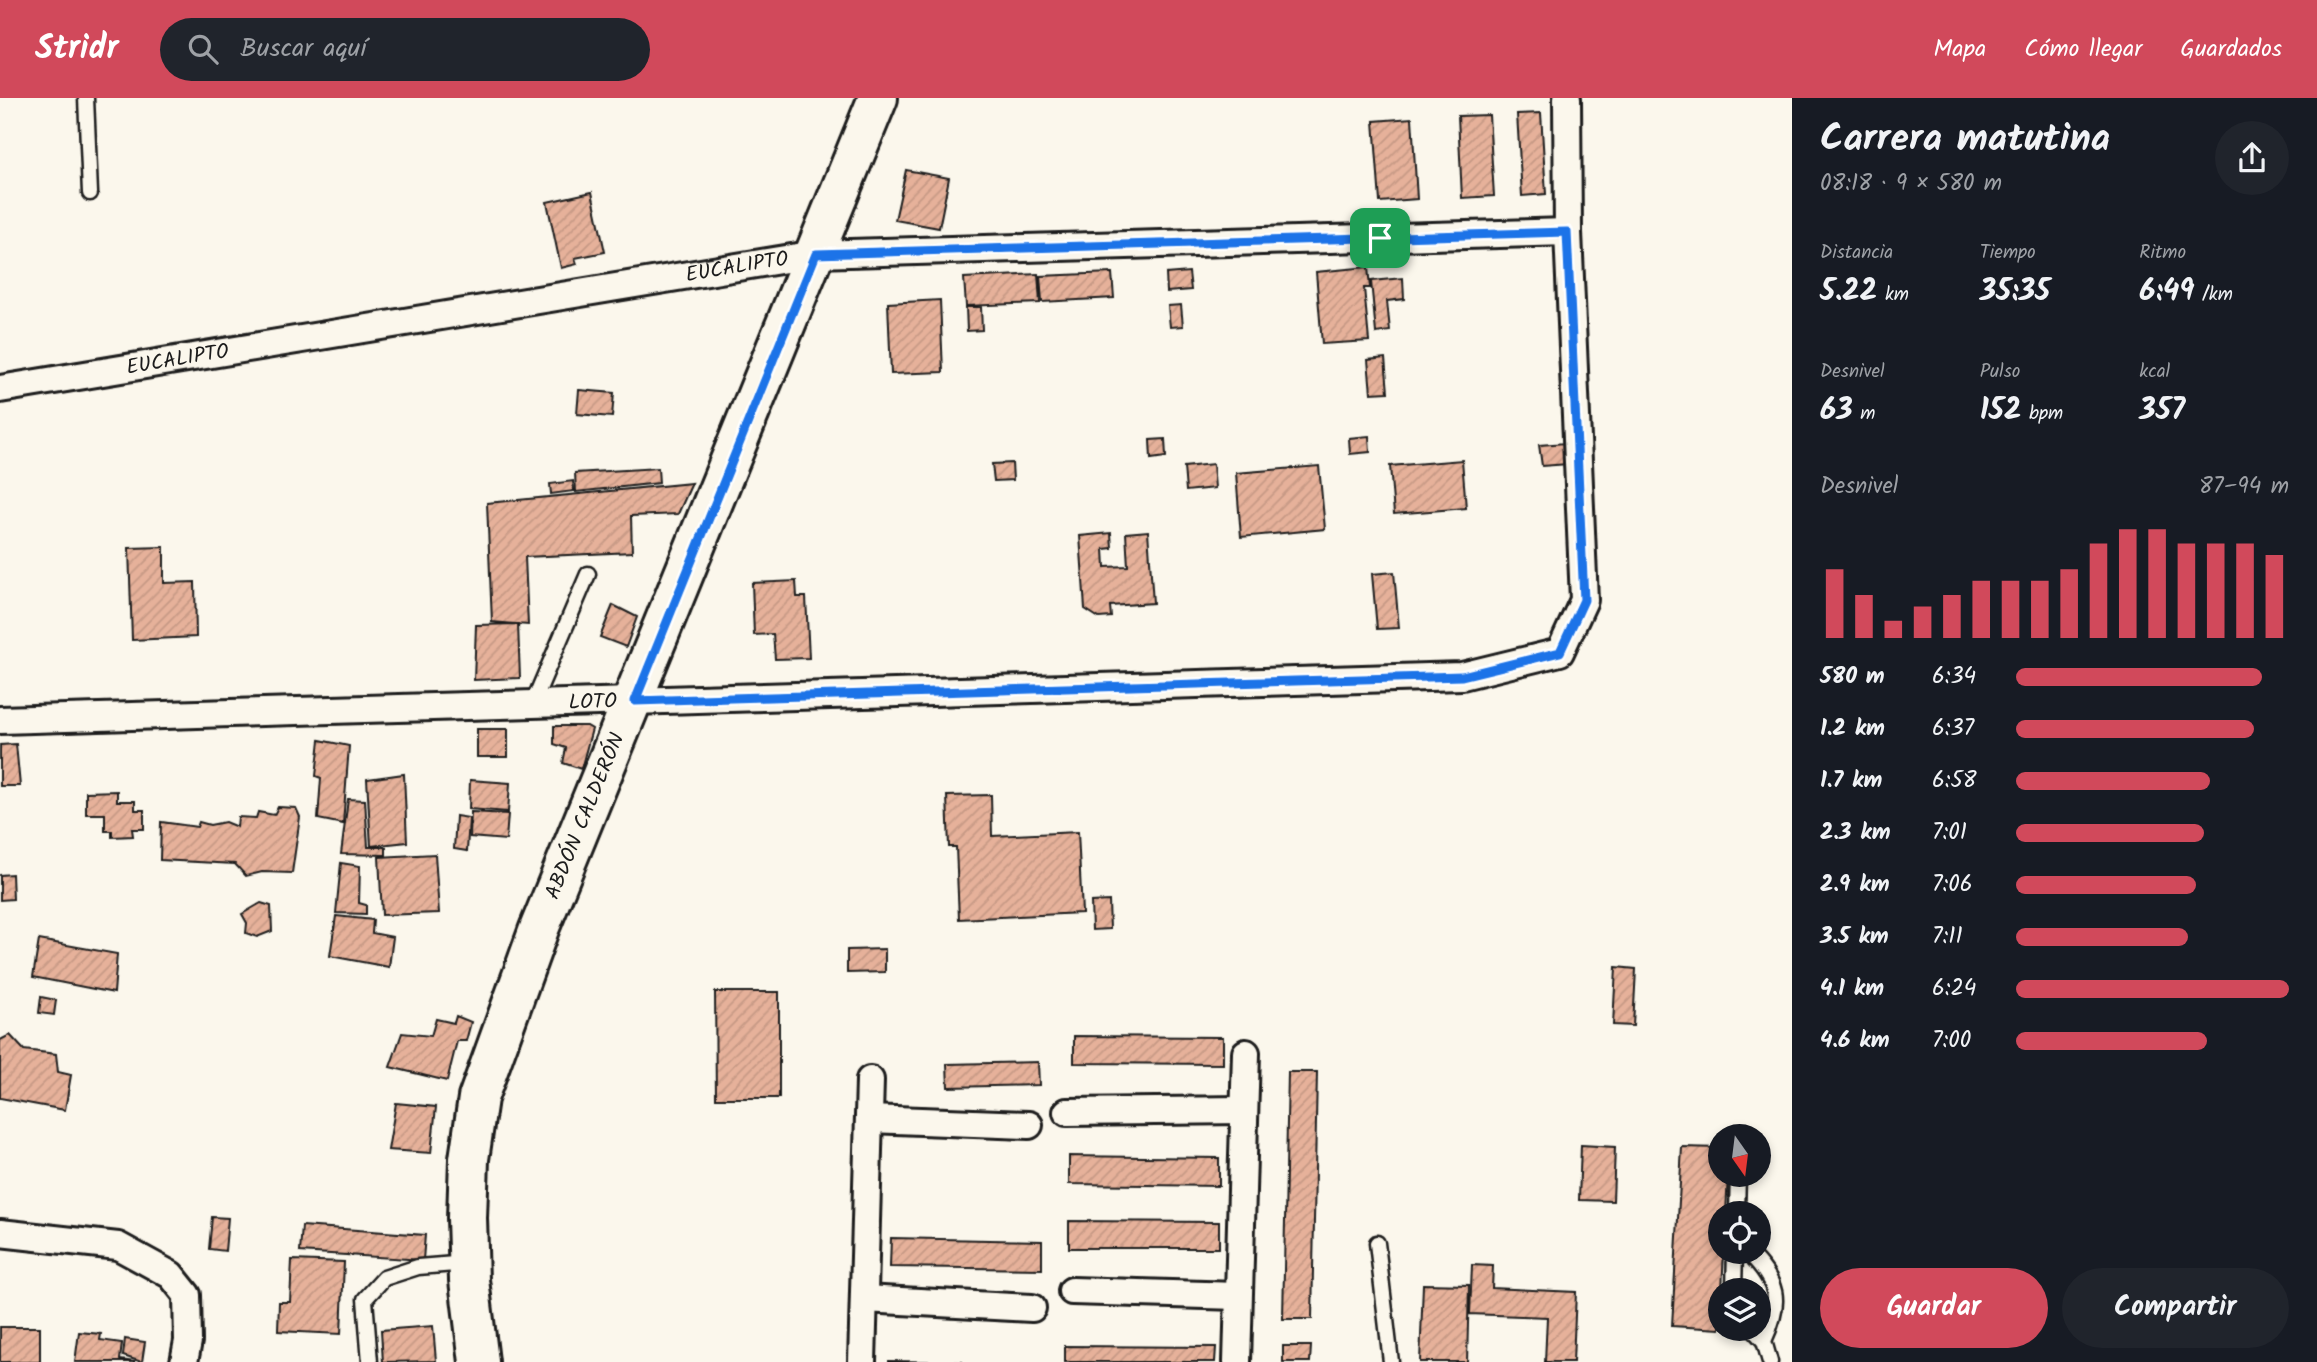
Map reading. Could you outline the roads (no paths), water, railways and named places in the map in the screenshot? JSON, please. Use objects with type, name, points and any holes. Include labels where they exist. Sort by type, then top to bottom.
[{"type":"street","name":"ABDÓN CALDERÓN","points":[[479,1362],[468,1263],[469,1158],[478,1098],[539,929],[635,701],[878,98]]},
{"type":"street","points":[[1567,98],[1567,232]]},
{"type":"street","name":"EUCALIPTO","points":[[0,389],[816,254],[1567,232]]},
{"type":"street","name":"LOTO","points":[[0,720],[1462,676],[1560,652],[1584,600],[1567,232]]},
{"type":"street","points":[[1237,1362],[1246,1053]]},
{"type":"street","points":[[862,1362],[870,1080]]},
{"type":"street","points":[[1068,1112],[1244,1110]]},
{"type":"street","points":[[869,1119],[1029,1125]]},
{"type":"street","points":[[0,1233],[118,1246],[171,1275],[187,1295],[188,1341],[184,1362]]},
{"type":"street","points":[[1072,1291],[1238,1296]]},
{"type":"street","points":[[864,1299],[1032,1308]]},
{"type":"lane","points":[[86,98],[90,193]]},
{"type":"lane","points":[[533,703],[588,574]]},
{"type":"lane","points":[[1377,1243],[1391,1362]]},
{"type":"lane","points":[[370,1362],[365,1299],[383,1278],[418,1267],[468,1263]]},
{"type":"lane","points":[[1759,1264],[1772,1278],[1776,1296],[1771,1326]]},
{"type":"lane","points":[[1764,1341],[1770,1362]]}]
